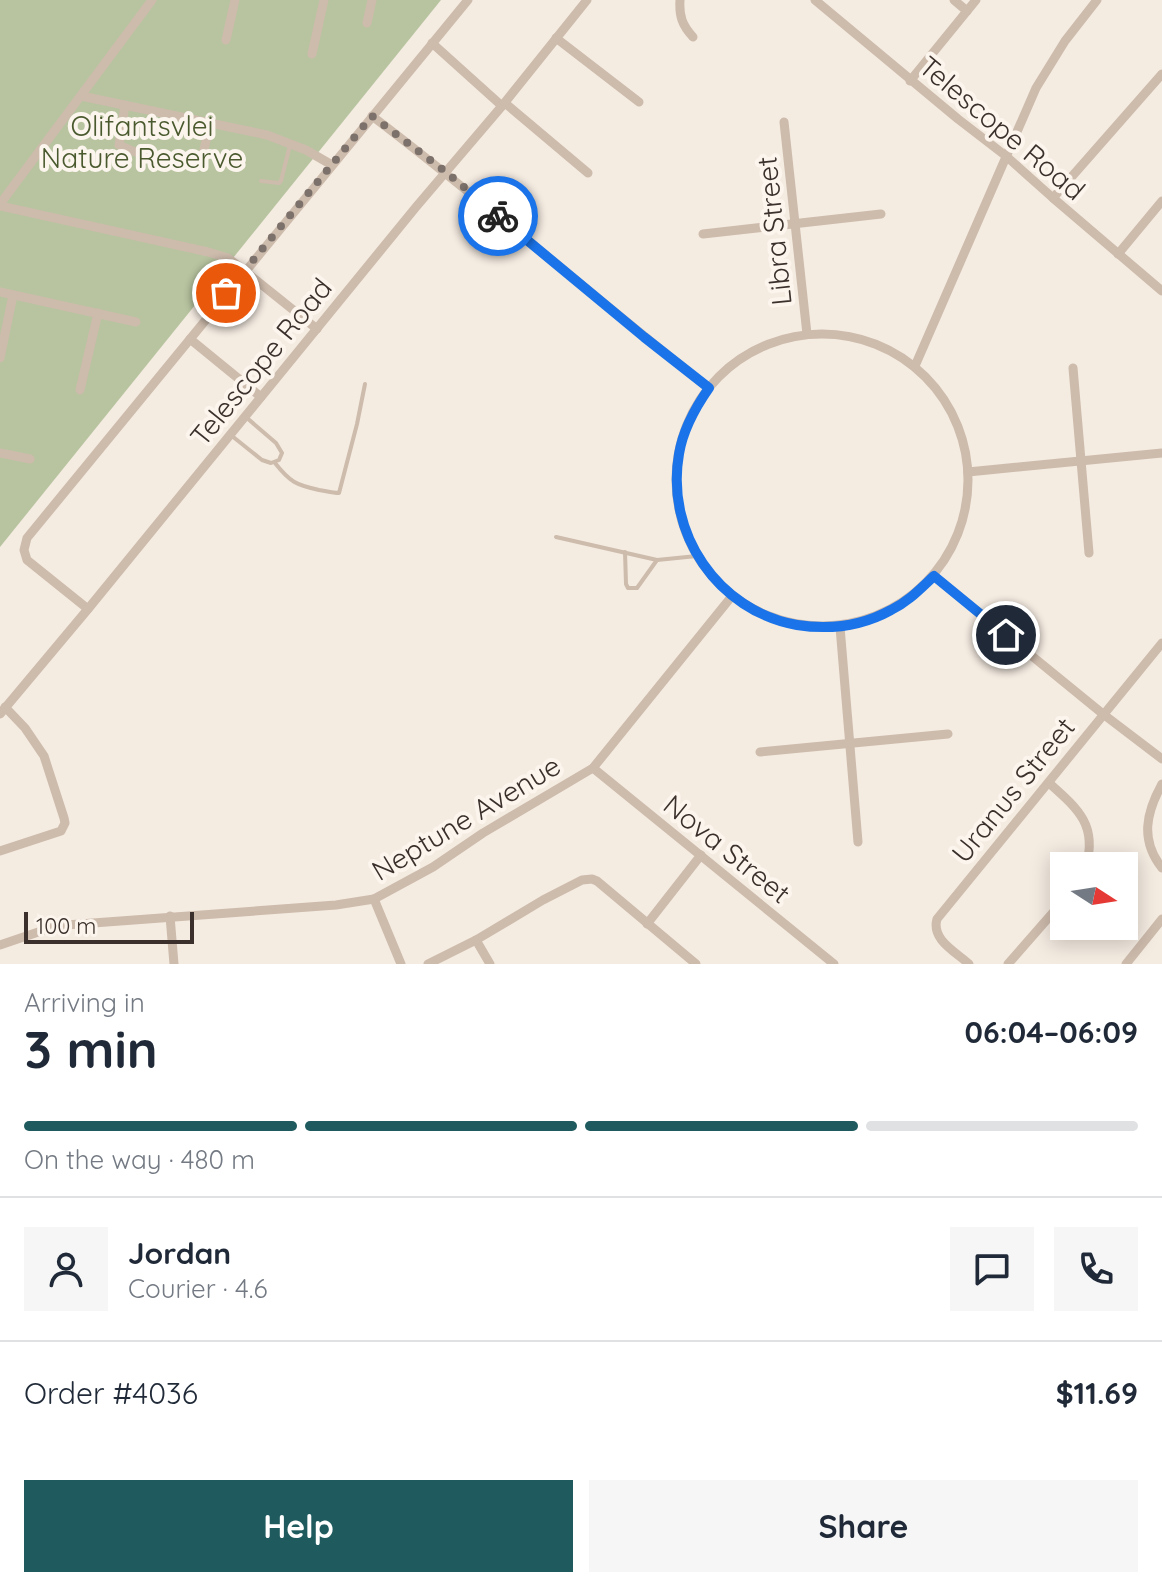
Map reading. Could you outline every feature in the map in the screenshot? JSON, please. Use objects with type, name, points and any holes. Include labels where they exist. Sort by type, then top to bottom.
[{"type":"street","points":[[152,0],[0,205],[228,258],[317,329]]},
{"type":"street","points":[[226,40],[235,0]]},
{"type":"street","points":[[312,54],[324,0]]},
{"type":"street","points":[[367,23],[372,0]]},
{"type":"street","points":[[88,609],[27,560],[24,550],[26,541],[468,0]]},
{"type":"street","name":"Telescope Road","points":[[3,710],[587,0]]},
{"type":"street","points":[[680,0],[682,25],[693,37]]},
{"type":"street","name":"Telescope Road","points":[[815,0],[910,81],[1006,156],[1162,291]]},
{"type":"street","points":[[954,0],[967,11]]},
{"type":"street","points":[[910,81],[976,0]]},
{"type":"street","points":[[915,366],[1036,88],[1097,0]]},
{"type":"street","points":[[556,38],[639,102]]},
{"type":"street","points":[[432,43],[588,173]]},
{"type":"street","points":[[1053,198],[1162,74]]},
{"type":"street","points":[[81,96],[267,135],[332,165]]},
{"type":"street","points":[[125,105],[119,145],[135,152]]},
{"type":"street","points":[[372,116],[446,172],[709,388]]},
{"type":"street","name":"Libra Street","points":[[784,122],[807,334]]},
{"type":"street","points":[[181,164],[201,163],[210,123]]},
{"type":"street","points":[[1118,254],[1162,201]]},
{"type":"street","points":[[703,234],[881,214]]},
{"type":"street","points":[[0,292],[136,322]]},
{"type":"street","points":[[0,358],[13,295]]},
{"type":"street","points":[[80,390],[98,313]]},
{"type":"street","points":[[807,334],[836,334],[865,339],[891,350],[915,366],[936,388],[953,413],[964,442],[968,472],[965,517],[952,548],[934,576],[914,595],[891,610],[866,621],[840,627],[811,627],[783,622],[757,612],[732,596],[697,556],[678,506],[679,453],[687,427],[709,388],[753,351],[779,340],[807,334]]},
{"type":"street","points":[[190,339],[261,397]]},
{"type":"street","points":[[1073,368],[1089,553]]},
{"type":"street","points":[[0,453],[30,459]]},
{"type":"street","points":[[968,472],[1162,453]]},
{"type":"street","points":[[934,576],[1162,759]]},
{"type":"street","name":"Neptune Avenue","points":[[0,945],[66,925],[336,905],[374,899],[433,867],[483,833],[593,768],[732,596]]},
{"type":"street","points":[[840,627],[858,842]]},
{"type":"street","name":"Uranus Street","points":[[969,964],[938,937],[935,928],[937,919],[1162,644]]},
{"type":"street","points":[[0,851],[61,831],[65,823],[44,756],[25,728],[3,710]]},
{"type":"street","points":[[760,752],[948,734]]},
{"type":"street","name":"Nova Street","points":[[593,768],[834,964]]},
{"type":"street","points":[[1049,783],[1085,820],[1088,852]]},
{"type":"street","points":[[1162,784],[1149,813],[1147,838],[1162,868]]},
{"type":"street","points":[[647,924],[701,855]]},
{"type":"street","points":[[428,964],[586,879],[597,881],[696,964]]},
{"type":"street","points":[[374,899],[401,964]]},
{"type":"street","points":[[170,916],[174,964]]},
{"type":"street","points":[[1008,964],[1050,916]]},
{"type":"street","points":[[1126,964],[1162,919]]},
{"type":"street","points":[[476,940],[490,964]]},
{"type":"lane","points":[[261,181],[281,181],[290,143]]},
{"type":"lane","points":[[230,434],[262,460],[275,463],[297,485],[339,493],[365,384]]},
{"type":"lane","points":[[245,416],[281,449],[281,457],[275,463]]},
{"type":"lane","points":[[556,537],[657,560],[697,556]]},
{"type":"lane","points":[[625,552],[628,588],[637,588],[657,560]]},
{"type":"green space","name":"Olifantsvlei Nature Reserve","points":[[0,0],[441,0],[0,547]]},
{"type":"way so far","points":[[226,293],[372,116],[498,216]]},
{"type":"route","points":[[498,216],[709,388],[683,435],[676,488],[689,541],[707,571],[732,596],[757,612],[783,622],[811,627],[840,627],[866,621],[891,610],[914,595],[934,576],[1006,635]]}]
